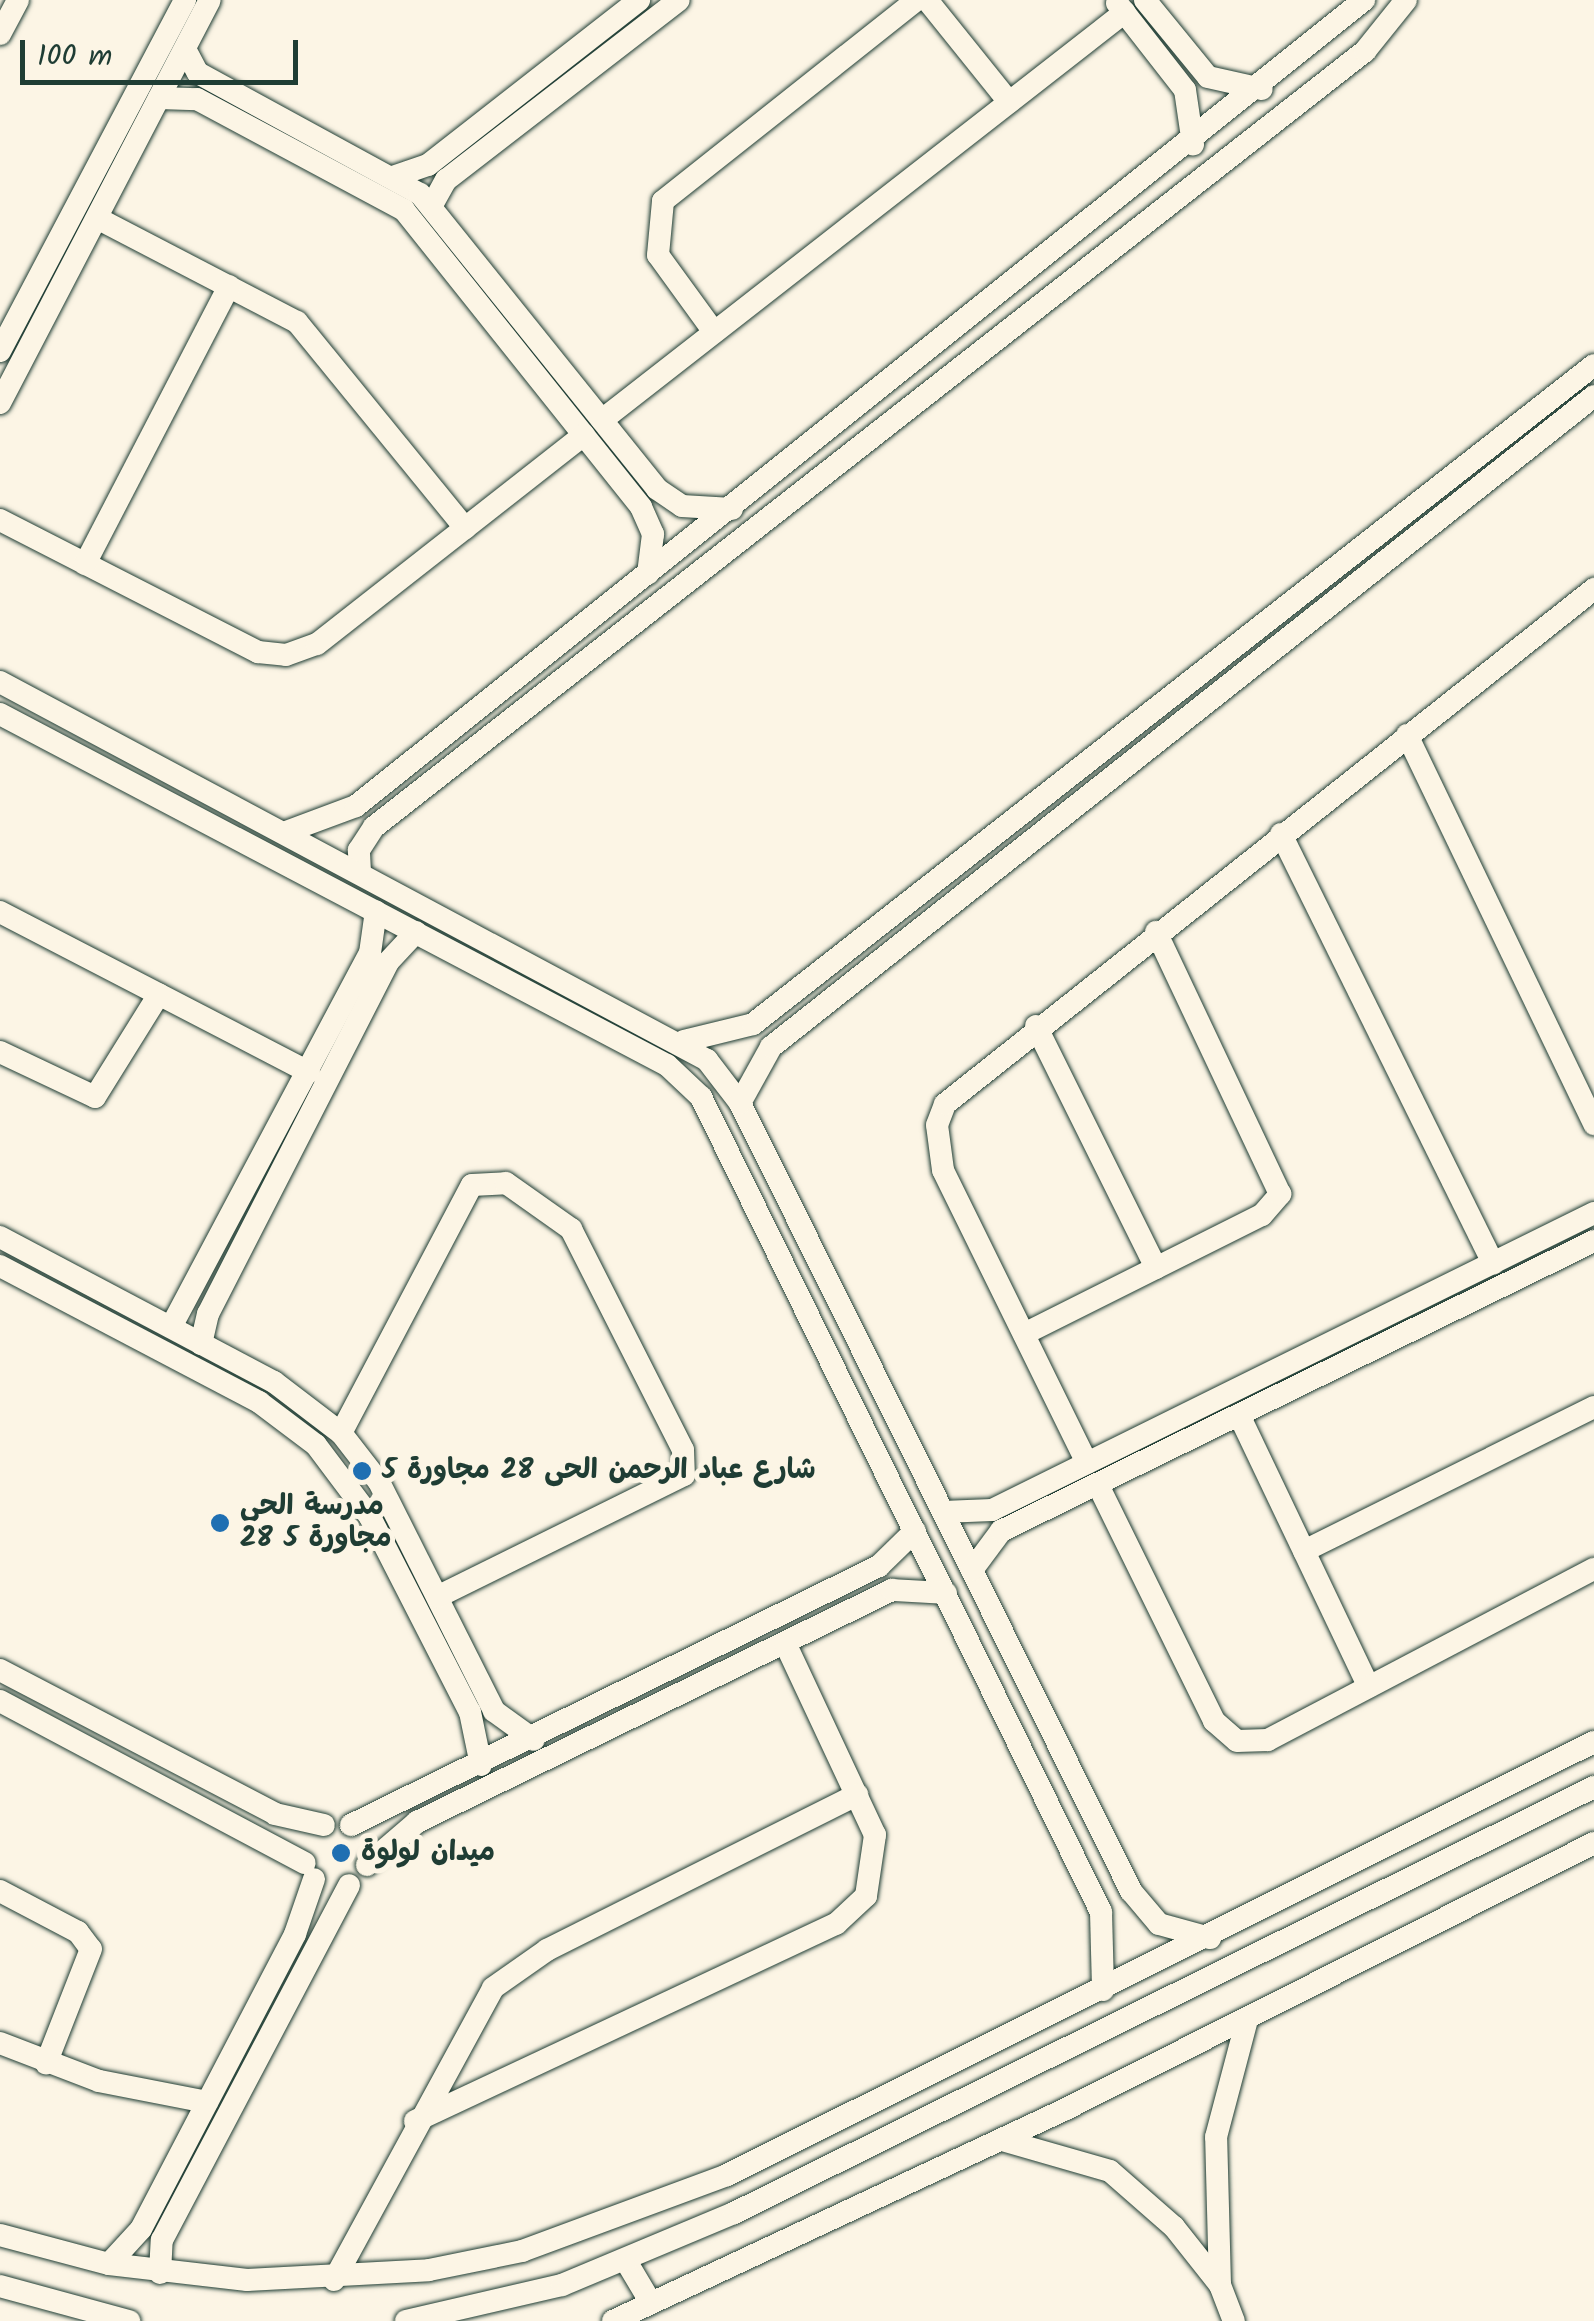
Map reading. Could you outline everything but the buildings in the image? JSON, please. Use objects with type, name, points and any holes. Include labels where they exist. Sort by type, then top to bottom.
[{"type":"street","points":[[0,34],[18,0]]},
{"type":"street","points":[[2,344],[185,0]]},
{"type":"street","points":[[0,403],[210,0]]},
{"type":"street","points":[[393,176],[428,166],[639,0]]},
{"type":"street","points":[[432,205],[446,180],[679,0]]},
{"type":"street","points":[[714,332],[658,255],[662,201],[917,0]]},
{"type":"street","points":[[927,0],[1009,102]]},
{"type":"street","points":[[1146,0],[1208,77],[1262,89]]},
{"type":"street","points":[[286,832],[356,806],[1262,89],[1364,0]]},
{"type":"street","points":[[360,872],[359,850],[374,827],[1364,51],[1406,0]]},
{"type":"street","points":[[602,420],[1009,102],[1120,6],[1185,90],[1193,144]]},
{"type":"street","points":[[185,50],[198,73],[393,176],[432,205],[669,499],[732,508]]},
{"type":"street","points":[[159,98],[197,99],[396,204],[649,519],[648,574]]},
{"type":"street","points":[[96,218],[306,330],[464,528]]},
{"type":"street","points":[[85,564],[229,286]]},
{"type":"street","points":[[684,1041],[753,1024],[1594,365]]},
{"type":"street","points":[[740,1102],[771,1047],[1594,396]]},
{"type":"street","points":[[1567,418],[1594,424]]},
{"type":"street","points":[[0,520],[258,652],[286,656],[317,644],[584,435]]},
{"type":"street","points":[[1594,589],[959,1086],[937,1125],[943,1170],[1224,1734],[1268,1740],[1594,1570]]},
{"type":"street","points":[[1234,646],[1250,668]]},
{"type":"street","points":[[0,682],[684,1041],[740,1102],[1131,1891],[1159,1924],[1210,1938]]},
{"type":"street","points":[[29,729],[40,704]]},
{"type":"street","points":[[0,714],[416,932],[686,1080],[714,1116],[1101,1912],[1103,1990]]},
{"type":"street","points":[[1407,736],[1594,1124]]},
{"type":"street","points":[[1281,834],[1493,1263]]},
{"type":"street","points":[[0,912],[309,1072]]},
{"type":"street","points":[[170,1328],[370,952],[376,912]]},
{"type":"street","points":[[201,1344],[208,1314],[388,962],[416,932]]},
{"type":"street","points":[[1024,1334],[1270,1210],[1280,1194],[1156,932]]},
{"type":"street","points":[[0,1052],[95,1097],[159,994]]},
{"type":"street","points":[[1036,1026],[1156,1268]]},
{"type":"street","points":[[341,1433],[472,1185],[506,1182],[572,1228],[683,1450],[684,1475],[437,1597]]},
{"type":"street","points":[[944,1512],[996,1520],[1594,1213]]},
{"type":"street","points":[[0,1238],[201,1344],[341,1433],[379,1482],[494,1711],[534,1740]]},
{"type":"street","points":[[780,1252],[808,1238]]},
{"type":"street","points":[[1092,1474],[1239,1416],[1594,1241]]},
{"type":"street","points":[[3,1270],[259,1402],[316,1445],[370,1517],[470,1712],[482,1765]]},
{"type":"street","points":[[1304,1551],[1594,1407]]},
{"type":"street","points":[[1239,1416],[1368,1688]]},
{"type":"street","points":[[972,1570],[996,1520]]},
{"type":"street","points":[[0,1670],[276,1814],[324,1825],[351,1826],[534,1740],[879,1566],[915,1530]]},
{"type":"street","points":[[160,2272],[162,2240],[349,1885],[367,1865],[417,1822],[905,1586],[946,1593]]},
{"type":"street","points":[[415,2120],[853,1912],[878,1856],[857,1795],[785,1643]]},
{"type":"street","points":[[0,1700],[310,1871],[349,1885]]},
{"type":"street","points":[[0,2235],[109,2264],[160,2272],[334,2280],[447,2266],[604,2224],[872,2103],[1210,1938],[1594,1742]]},
{"type":"street","points":[[406,2321],[486,2307],[626,2262],[888,2138],[1594,1787]]},
{"type":"street","points":[[334,2280],[468,2020],[509,1973],[857,1795]]},
{"type":"street","points":[[109,2264],[137,2236],[208,2102],[310,1871],[305,1844],[324,1825]]},
{"type":"street","points":[[351,1826],[364,1838],[367,1865]]},
{"type":"street","points":[[613,2321],[1002,2140],[1594,1843]]},
{"type":"street","points":[[0,1892],[78,1932],[91,1949],[46,2064]]},
{"type":"street","points":[[1234,2321],[1220,2285],[1216,2137],[1247,2020]]},
{"type":"street","points":[[0,2043],[46,2064],[208,2102]]},
{"type":"street","points":[[872,2103],[888,2138]]},
{"type":"street","points":[[1002,2140],[1110,2171],[1220,2285]]},
{"type":"street","points":[[626,2262],[651,2304]]},
{"type":"street","points":[[0,2286],[129,2321]]},
{"type":"place","name":"شارع عباد الرحمن الحى 28 مجاورة 5","points":[[362,1471]]},
{"type":"place","name":"مدرسة الحى 28 مجاورة 5","points":[[220,1523]]},
{"type":"place","name":"ميدان لولوة","points":[[341,1853]]}]
